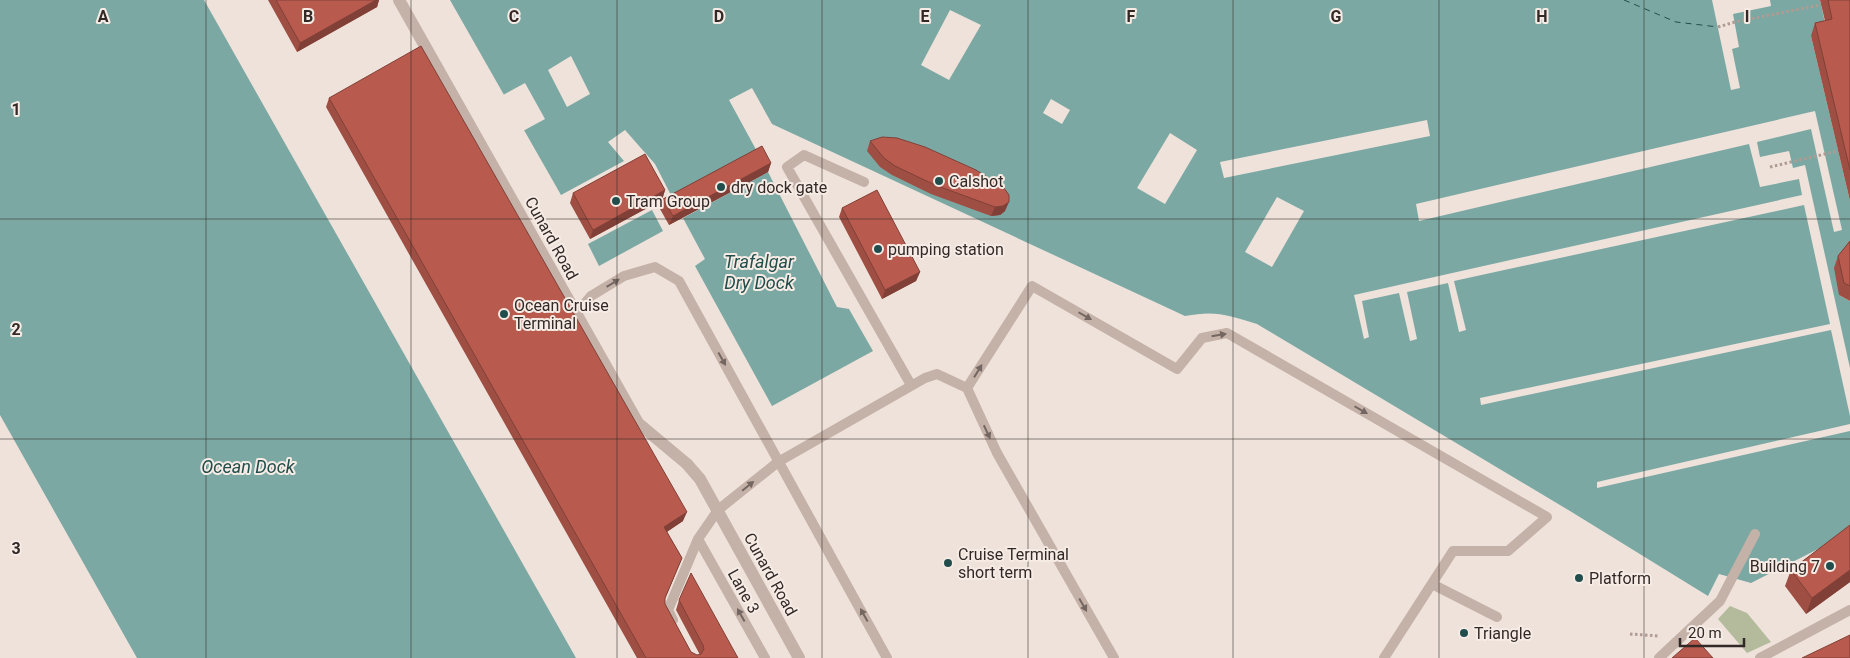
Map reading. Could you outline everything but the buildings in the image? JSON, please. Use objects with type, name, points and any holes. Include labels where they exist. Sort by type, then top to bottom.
[{"type":"street","name":"Cunard Road","points":[[399,0],[638,423],[686,464],[700,479],[799,658]]},
{"type":"lane","points":[[864,182],[804,154],[787,167],[911,385]]},
{"type":"lane","points":[[576,314],[591,296],[624,276],[656,267],[679,281],[887,658]]},
{"type":"lane","points":[[967,388],[1032,286],[1177,369],[1202,338],[1227,333],[1547,517],[1508,551],[1453,551],[1384,658]]},
{"type":"lane","points":[[677,626],[668,610],[698,539],[718,510],[778,462],[911,385],[937,374],[967,388],[997,454],[1114,658]]},
{"type":"lane","points":[[1659,658],[1720,601],[1755,534]]},
{"type":"lane","name":"Lane 3","points":[[698,539],[765,658]]},
{"type":"lane","points":[[686,566],[695,583]]},
{"type":"lane","points":[[1432,584],[1497,617]]},
{"type":"lane","points":[[1760,658],[1850,610]]},
{"type":"path","points":[[1821,5],[1824,0]]},
{"type":"path","points":[[1718,27],[1734,22],[1831,4]]},
{"type":"path","points":[[1770,167],[1850,148]]},
{"type":"path","points":[[1630,634],[1681,638]]},
{"type":"green space","points":[[1730,606],[1747,613],[1771,642],[1747,653],[1718,619]]},
{"type":"water","name":"Ocean Dock","points":[[0,0],[204,0],[576,658],[137,658],[0,415]]},
{"type":"water","points":[[450,0],[1820,0],[1827,32],[1811,36],[1850,201],[1850,247],[1839,295],[1850,301],[1850,533],[1751,583],[1719,574],[1708,596],[1570,511],[1257,324],[1221,314],[1205,313],[1185,316],[772,124],[752,88],[729,100],[759,155],[674,201],[655,164],[625,130],[608,142],[624,161],[561,195]]},
{"type":"water","name":"Trafalgar Dry Dock","points":[[768,172],[837,307],[849,309],[873,351],[772,406],[695,266],[705,259],[683,218]]},
{"type":"water","points":[[652,210],[663,231],[599,266],[588,244]]},
{"type":"pier","points":[[1712,0],[1770,0],[1771,6],[1733,14],[1739,47],[1732,49],[1740,88],[1731,90]]},
{"type":"pier","points":[[950,10],[981,25],[949,80],[921,65]]},
{"type":"pier","points":[[571,56],[590,94],[567,107],[548,70]]},
{"type":"pier","points":[[525,83],[545,119],[523,131],[503,95]]},
{"type":"pier","points":[[1051,99],[1070,110],[1062,124],[1043,113]]},
{"type":"pier","points":[[1815,111],[1842,230],[1834,232],[1811,129],[1757,142],[1760,157],[1789,151],[1793,168],[1805,165],[1850,368],[1850,416],[1831,330],[1481,405],[1480,398],[1830,324],[1804,205],[1454,281],[1466,330],[1459,332],[1448,283],[1407,292],[1417,339],[1410,341],[1399,293],[1362,301],[1369,337],[1364,339],[1354,295],[1802,195],[1799,179],[1760,187],[1749,144],[1419,221],[1416,204]]},
{"type":"pier","points":[[1427,120],[1430,136],[1224,178],[1220,162]]},
{"type":"pier","points":[[1170,133],[1197,150],[1165,204],[1137,188]]},
{"type":"pier","points":[[1277,197],[1304,211],[1272,267],[1245,252]]},
{"type":"pier","points":[[1850,424],[1850,431],[1597,488],[1597,482]]},
{"type":"ferry route","points":[[1624,0],[1676,22],[1718,27]]},
{"type":"place","name":"Calshot","points":[[939,181]]},
{"type":"place","name":"dry dock gate","points":[[721,187]]},
{"type":"place","name":"Tram Group","points":[[616,201]]},
{"type":"place","name":"pumping station","points":[[878,249]]},
{"type":"place","name":"Ocean Cruise Terminal","points":[[504,314]]},
{"type":"place","name":"Cruise Terminal short term","points":[[948,563]]},
{"type":"place","name":"Building 7","points":[[1830,566]]},
{"type":"place","name":"Platform","points":[[1579,578]]},
{"type":"place","name":"Triangle","points":[[1464,633]]}]
